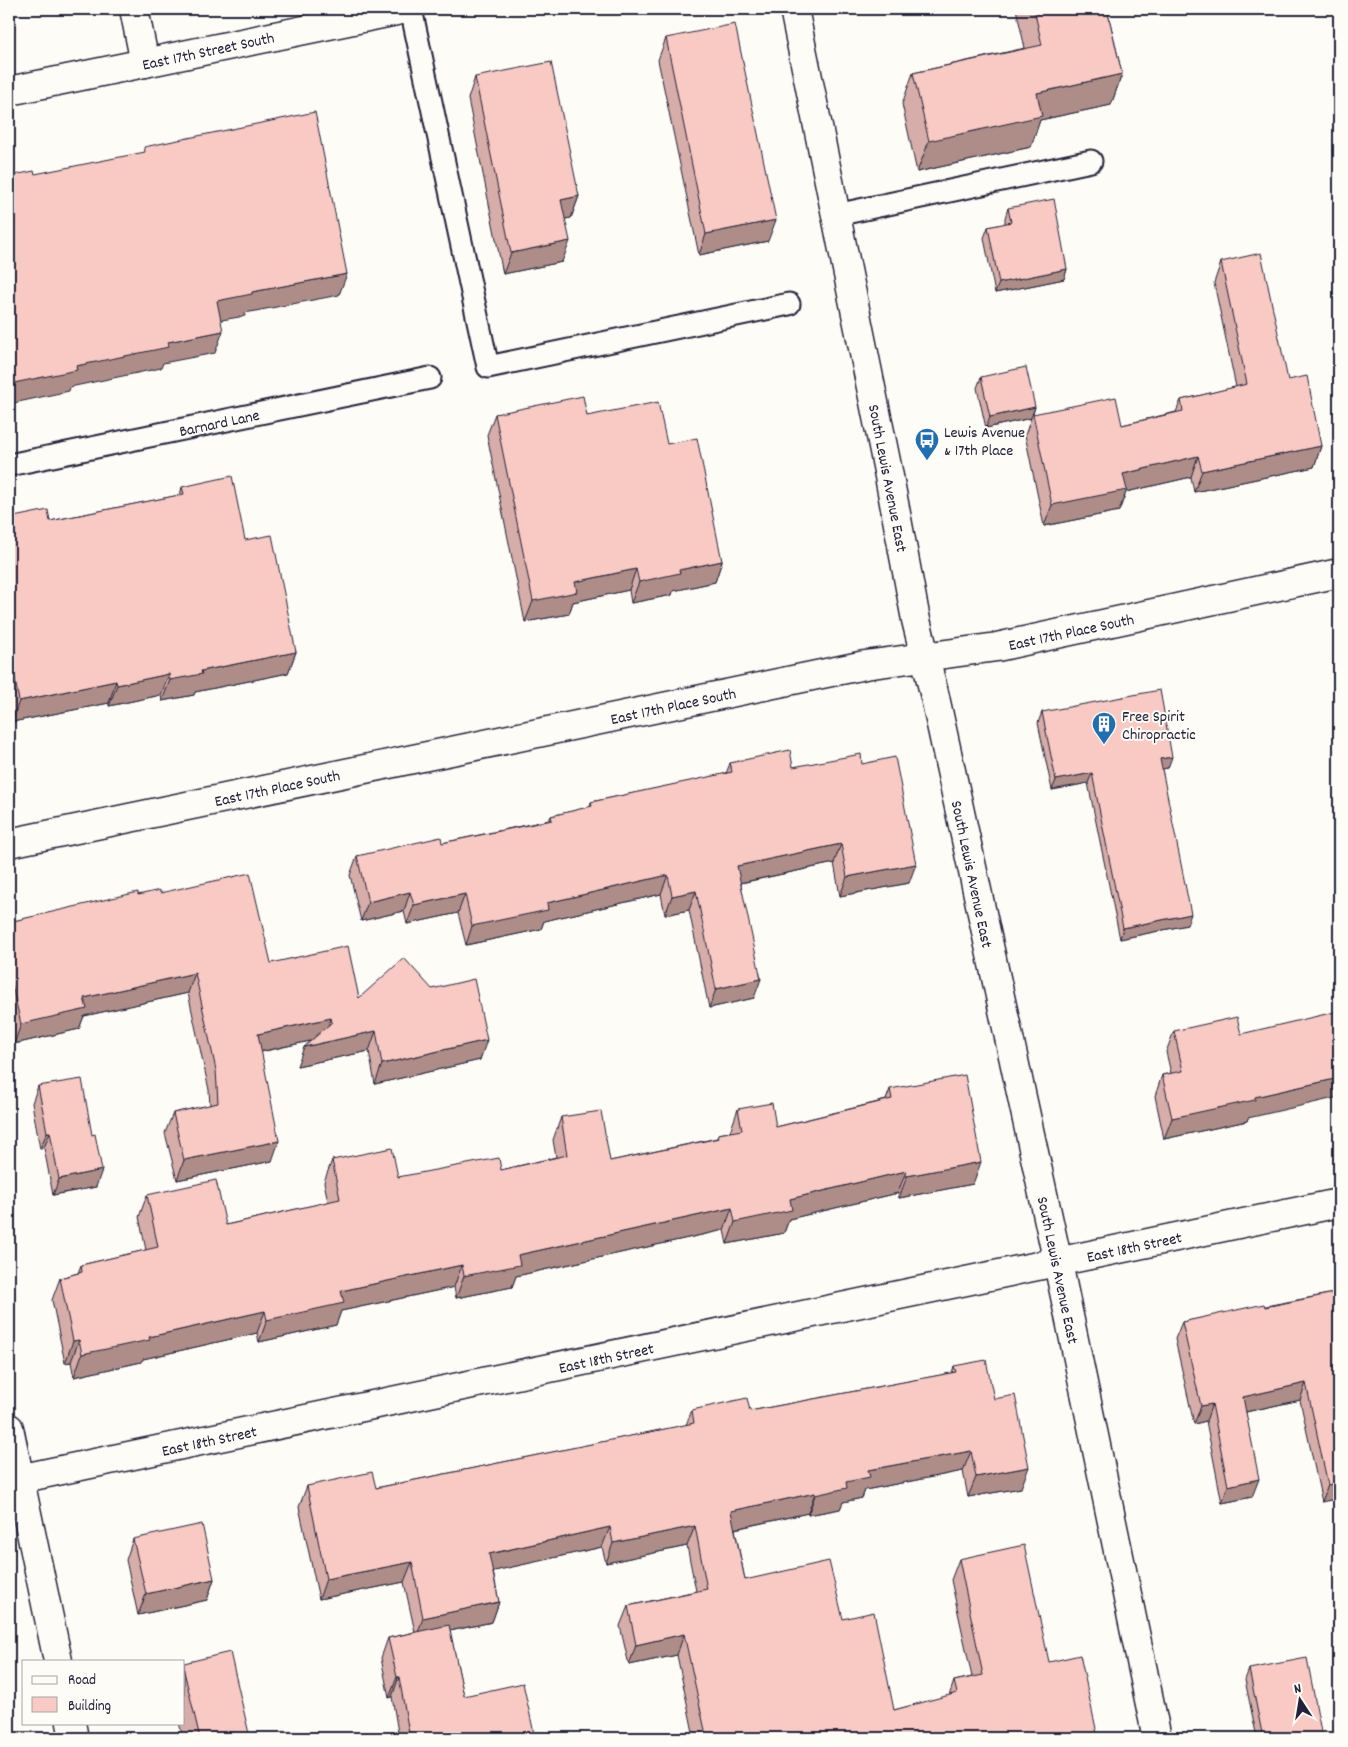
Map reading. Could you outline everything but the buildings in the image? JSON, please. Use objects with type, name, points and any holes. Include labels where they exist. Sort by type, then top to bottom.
[{"type":"street","points":[[134,9],[146,64]]},
{"type":"street","name":"East 17th Street South","points":[[9,91],[406,9]]},
{"type":"street","name":"South Lewis Avenue East","points":[[794,9],[924,657],[935,697],[1058,1263],[1156,1738]]},
{"type":"street","name":"East 17th Place South","points":[[9,843],[865,665],[997,647],[1339,573]]},
{"type":"street","name":"East 18th Street","points":[[14,1480],[1339,1203]]},
{"type":"street","points":[[9,1428],[14,1480],[58,1660]]},
{"type":"street","points":[[71,1724],[74,1738]]},
{"type":"lane","points":[[411,9],[488,367],[789,304]]},
{"type":"lane","points":[[836,215],[1091,161]]},
{"type":"lane","name":"Barnard Lane","points":[[9,465],[430,378]]},
{"type":"place","name":"Lewis Avenue & 17th Place","points":[[927,461]]},
{"type":"place","name":"Free Spirit Chiropractic","points":[[1104,745]]}]
